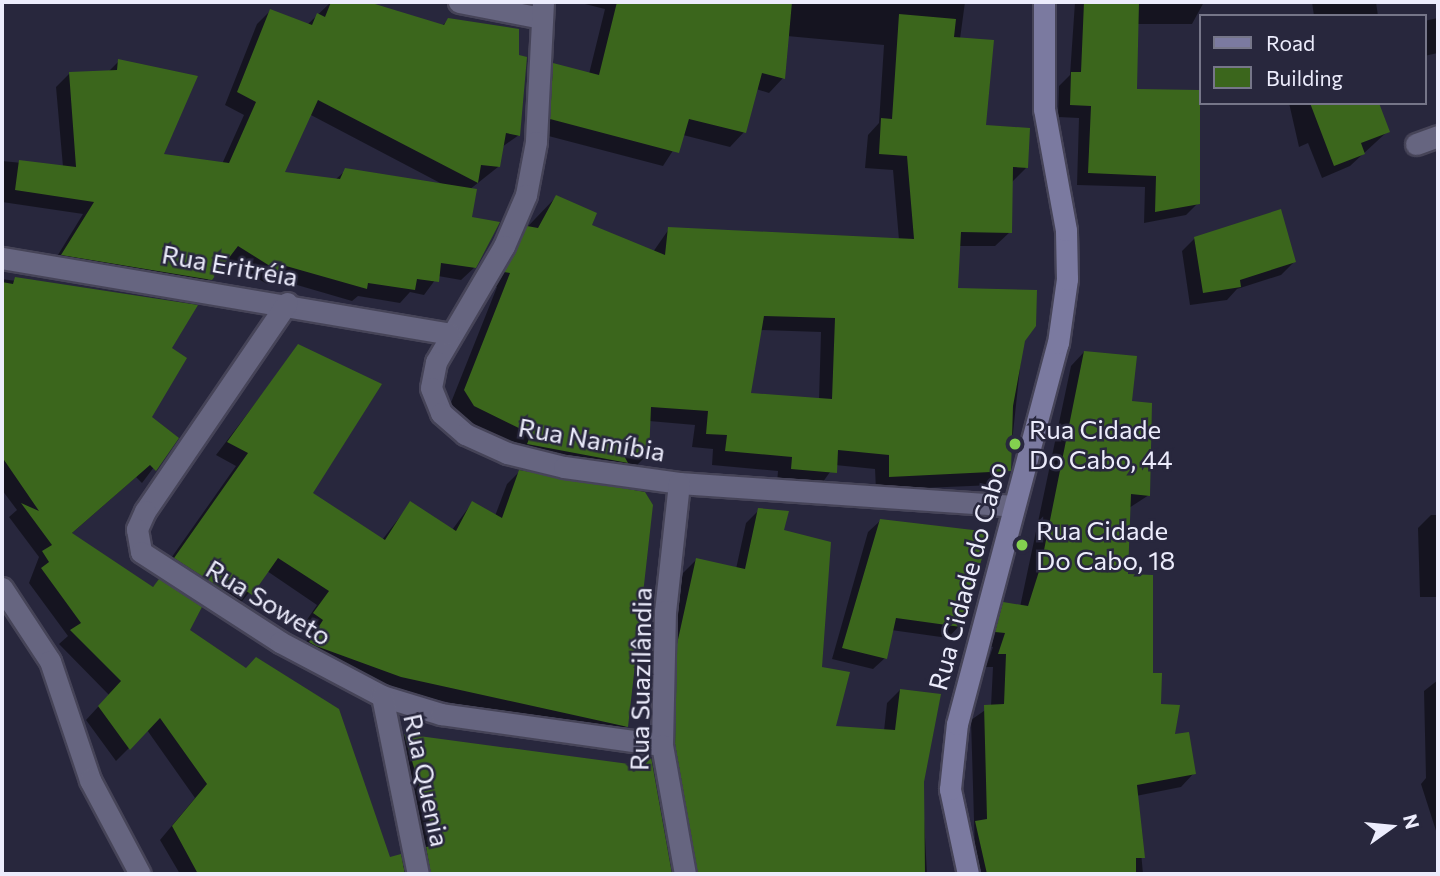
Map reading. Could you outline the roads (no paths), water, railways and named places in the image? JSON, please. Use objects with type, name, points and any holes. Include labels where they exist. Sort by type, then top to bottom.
[{"type":"street","points":[[459,2],[542,10]]},
{"type":"street","name":"Rua Cidade do Cabo","points":[[968,874],[950,789],[957,724],[1058,343],[1068,279],[1066,230],[1044,109],[1044,2]]},
{"type":"street","name":"Rua Namíbia","points":[[542,10],[536,142],[526,195],[504,246],[449,334],[431,388],[441,412],[465,434],[507,453],[679,483],[1014,506]]},
{"type":"street","points":[[1416,144],[1438,136]]},
{"type":"street","name":"Rua Eritréia","points":[[2,258],[287,303],[449,334]]},
{"type":"street","name":"Rua Soweto","points":[[287,303],[145,511],[136,539],[158,567],[341,678],[382,696],[441,714],[662,745]]},
{"type":"street","name":"Rua Suazilândia","points":[[679,483],[665,611],[662,745],[685,874]]},
{"type":"street","points":[[2,588],[50,661],[90,780],[140,874]]},
{"type":"street","name":"Rua Quenia","points":[[382,696],[418,874]]},
{"type":"place","name":"Rua Cidade Do Cabo, 44","points":[[1015,444]]},
{"type":"place","name":"Rua Cidade Do Cabo, 18","points":[[1022,545]]}]
